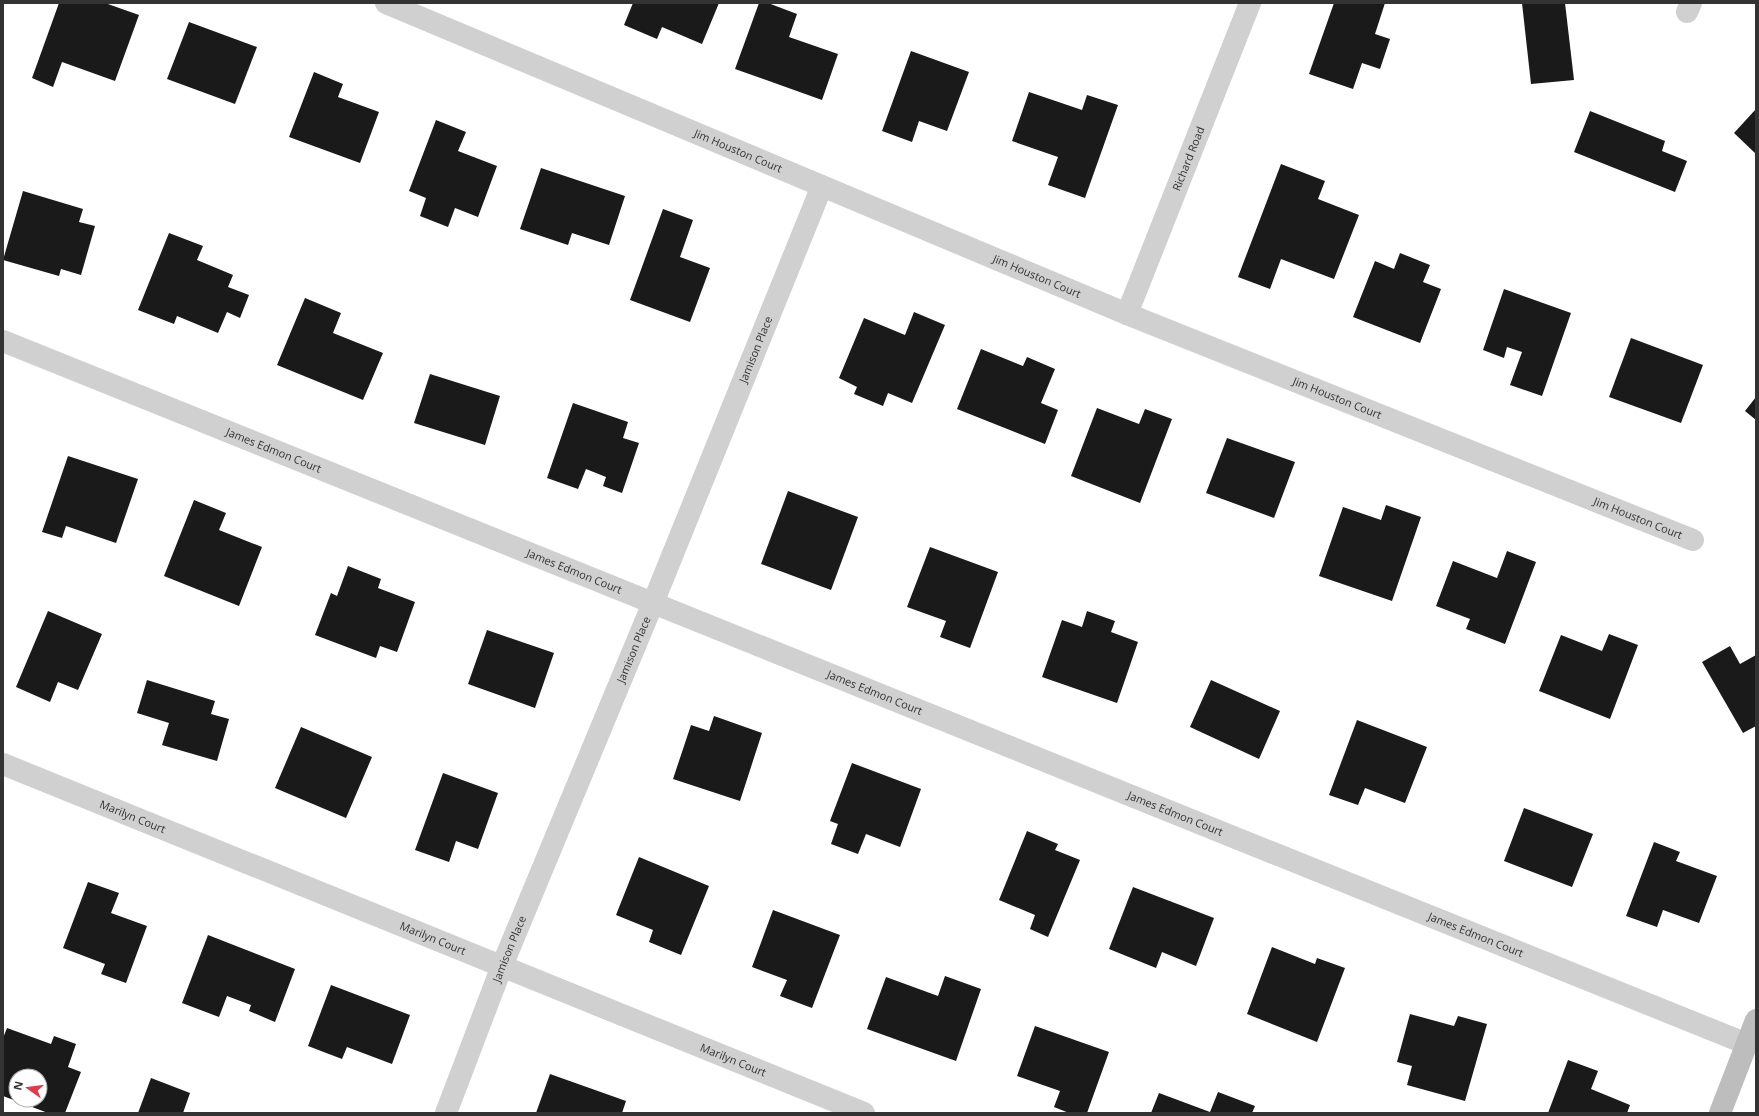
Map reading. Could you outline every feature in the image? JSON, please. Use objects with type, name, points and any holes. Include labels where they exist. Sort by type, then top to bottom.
[{"type":"street","name":"Jim Houston Court","points":[[386,3],[1127,314],[1693,540]]},
{"type":"street","name":"Richard Road","points":[[1127,314],[1250,3]]},
{"type":"street","name":"Jamison Place","points":[[446,1113],[502,966],[653,603],[822,186]]},
{"type":"street","name":"James Edmon Court","points":[[3,341],[1747,1044]]},
{"type":"street","name":"Marilyn Court","points":[[3,764],[864,1113]]},
{"type":"street","points":[[1720,1113],[1756,1020]]},
{"type":"building","points":[[59,3],[105,3],[139,15],[115,81],[62,62],[53,87],[32,78]]},
{"type":"building","points":[[633,3],[719,3],[702,44],[662,27],[657,39],[624,25]]},
{"type":"building","points":[[759,3],[768,3],[797,14],[789,37],[838,54],[822,100],[735,69]]},
{"type":"building","points":[[1334,3],[1385,3],[1375,34],[1390,39],[1380,69],[1362,63],[1353,89],[1309,74]]},
{"type":"building","points":[[1522,3],[1565,3],[1574,80],[1531,84]]},
{"type":"building","points":[[189,22],[257,47],[235,104],[167,79]]},
{"type":"building","points":[[911,51],[969,72],[947,131],[919,121],[912,142],[882,131]]},
{"type":"building","points":[[314,72],[343,84],[338,97],[379,112],[360,163],[289,137]]},
{"type":"building","points":[[1029,92],[1082,110],[1087,95],[1118,105],[1085,198],[1048,185],[1058,157],[1012,141]]},
{"type":"building","points":[[1756,109],[1756,154],[1734,133]]},
{"type":"building","points":[[1590,111],[1665,141],[1662,151],[1687,161],[1675,192],[1574,152]]},
{"type":"building","points":[[436,120],[466,132],[458,151],[497,166],[478,217],[455,208],[448,227],[420,216],[426,198],[409,191]]},
{"type":"building","points":[[1281,164],[1325,181],[1318,199],[1359,215],[1334,279],[1281,259],[1270,289],[1238,277]]},
{"type":"building","points":[[541,168],[625,196],[609,245],[572,233],[568,245],[520,229]]},
{"type":"building","points":[[23,191],[83,209],[79,222],[95,226],[81,275],[61,269],[59,276],[3,260]]},
{"type":"building","points":[[663,209],[693,220],[680,257],[710,268],[690,322],[630,300]]},
{"type":"building","points":[[169,233],[203,246],[197,260],[233,275],[228,287],[249,295],[240,318],[227,312],[218,333],[177,316],[174,324],[138,310]]},
{"type":"building","points":[[1400,253],[1430,265],[1423,282],[1441,289],[1420,343],[1353,317],[1375,261],[1394,269]]},
{"type":"building","points":[[1504,289],[1571,313],[1542,396],[1510,385],[1522,352],[1507,347],[1504,358],[1483,350]]},
{"type":"building","points":[[305,298],[341,313],[333,333],[383,353],[363,400],[277,365]]},
{"type":"building","points":[[914,312],[945,325],[912,403],[888,393],[883,406],[854,394],[857,387],[839,378],[864,318],[905,335]]},
{"type":"building","points":[[1631,338],[1703,365],[1681,423],[1609,397]]},
{"type":"building","points":[[981,349],[1023,366],[1027,357],[1055,369],[1041,403],[1058,410],[1045,444],[957,409]]},
{"type":"building","points":[[430,374],[500,396],[485,445],[414,423]]},
{"type":"building","points":[[1756,397],[1756,420],[1745,411]]},
{"type":"building","points":[[573,403],[628,422],[623,438],[639,443],[622,493],[603,486],[606,477],[586,469],[578,489],[547,478]]},
{"type":"building","points":[[1097,408],[1139,424],[1145,409],[1172,419],[1140,503],[1071,476]]},
{"type":"building","points":[[1227,438],[1295,462],[1274,518],[1206,493]]},
{"type":"building","points":[[68,456],[138,479],[116,543],[66,526],[62,538],[42,532]]},
{"type":"building","points":[[788,491],[858,517],[831,590],[761,564]]},
{"type":"building","points":[[194,500],[226,513],[219,530],[262,547],[239,606],[164,576]]},
{"type":"building","points":[[1386,505],[1421,517],[1392,601],[1319,576],[1343,507],[1381,520]]},
{"type":"building","points":[[930,547],[998,572],[970,648],[940,637],[946,621],[907,607]]},
{"type":"building","points":[[1507,551],[1536,562],[1505,644],[1466,629],[1470,619],[1436,606],[1453,561],[1497,578]]},
{"type":"building","points":[[348,566],[381,579],[378,588],[415,602],[397,652],[380,646],[376,658],[315,635],[331,593],[337,596]]},
{"type":"building","points":[[48,611],[102,634],[78,690],[58,682],[50,702],[16,687]]},
{"type":"building","points":[[1087,611],[1115,621],[1111,632],[1138,642],[1117,703],[1042,677],[1062,620],[1082,627]]},
{"type":"building","points":[[487,630],[554,653],[535,708],[468,684]]},
{"type":"building","points":[[1609,634],[1638,645],[1610,719],[1539,691],[1561,635],[1602,651]]},
{"type":"building","points":[[1730,646],[1740,664],[1756,655],[1756,726],[1743,733],[1702,662]]},
{"type":"building","points":[[147,680],[215,701],[211,714],[229,719],[217,761],[162,745],[169,723],[137,713]]},
{"type":"building","points":[[1211,680],[1280,711],[1259,759],[1190,727]]},
{"type":"building","points":[[714,716],[762,733],[740,801],[673,779],[691,725],[709,731]]},
{"type":"building","points":[[1357,720],[1427,747],[1405,803],[1365,788],[1358,805],[1329,795]]},
{"type":"building","points":[[301,727],[372,757],[346,818],[275,788]]},
{"type":"building","points":[[852,763],[921,789],[900,847],[866,834],[858,854],[831,844],[838,824],[830,821]]},
{"type":"building","points":[[443,773],[498,793],[478,849],[456,841],[449,862],[415,850]]},
{"type":"building","points":[[1524,808],[1593,834],[1572,887],[1504,861]]},
{"type":"building","points":[[1027,831],[1058,844],[1055,850],[1080,860],[1048,937],[1030,929],[1035,915],[999,900]]},
{"type":"building","points":[[1654,842],[1680,852],[1676,861],[1717,876],[1699,923],[1663,910],[1657,927],[1626,916]]},
{"type":"building","points":[[639,857],[709,886],[681,955],[649,942],[653,930],[616,915]]},
{"type":"building","points":[[88,882],[119,893],[111,913],[147,926],[126,983],[101,974],[105,964],[63,948]]},
{"type":"building","points":[[1133,887],[1214,918],[1196,966],[1162,952],[1156,968],[1109,949]]},
{"type":"building","points":[[773,910],[840,935],[812,1008],[780,996],[787,980],[752,967]]},
{"type":"building","points":[[208,935],[295,969],[275,1022],[249,1011],[251,1005],[227,996],[219,1017],[182,1003]]},
{"type":"building","points":[[1272,947],[1315,964],[1317,958],[1345,968],[1317,1042],[1247,1014]]},
{"type":"building","points":[[945,976],[981,989],[956,1061],[867,1029],[886,977],[938,996]]},
{"type":"building","points":[[331,985],[410,1015],[392,1064],[347,1047],[342,1059],[308,1046]]},
{"type":"building","points":[[1410,1014],[1454,1026],[1458,1016],[1487,1024],[1465,1101],[1407,1085],[1412,1066],[1397,1062]]},
{"type":"building","points":[[1035,1026],[1109,1052],[1087,1113],[1069,1113],[1054,1107],[1060,1091],[1017,1076]]},
{"type":"building","points":[[7,1028],[51,1044],[54,1036],[76,1044],[68,1067],[81,1072],[65,1113],[48,1113],[35,1108],[48,1108],[48,1068],[8,1068],[8,1098],[3,1096],[3,1038]]},
{"type":"building","points":[[1568,1060],[1598,1071],[1591,1089],[1630,1105],[1627,1113],[1548,1113]]},
{"type":"building","points":[[550,1074],[626,1101],[622,1113],[536,1113]]},
{"type":"building","points":[[151,1078],[190,1093],[183,1113],[138,1113]]},
{"type":"building","points":[[1218,1092],[1255,1106],[1252,1113],[1151,1113],[1159,1093],[1210,1112]]}]
